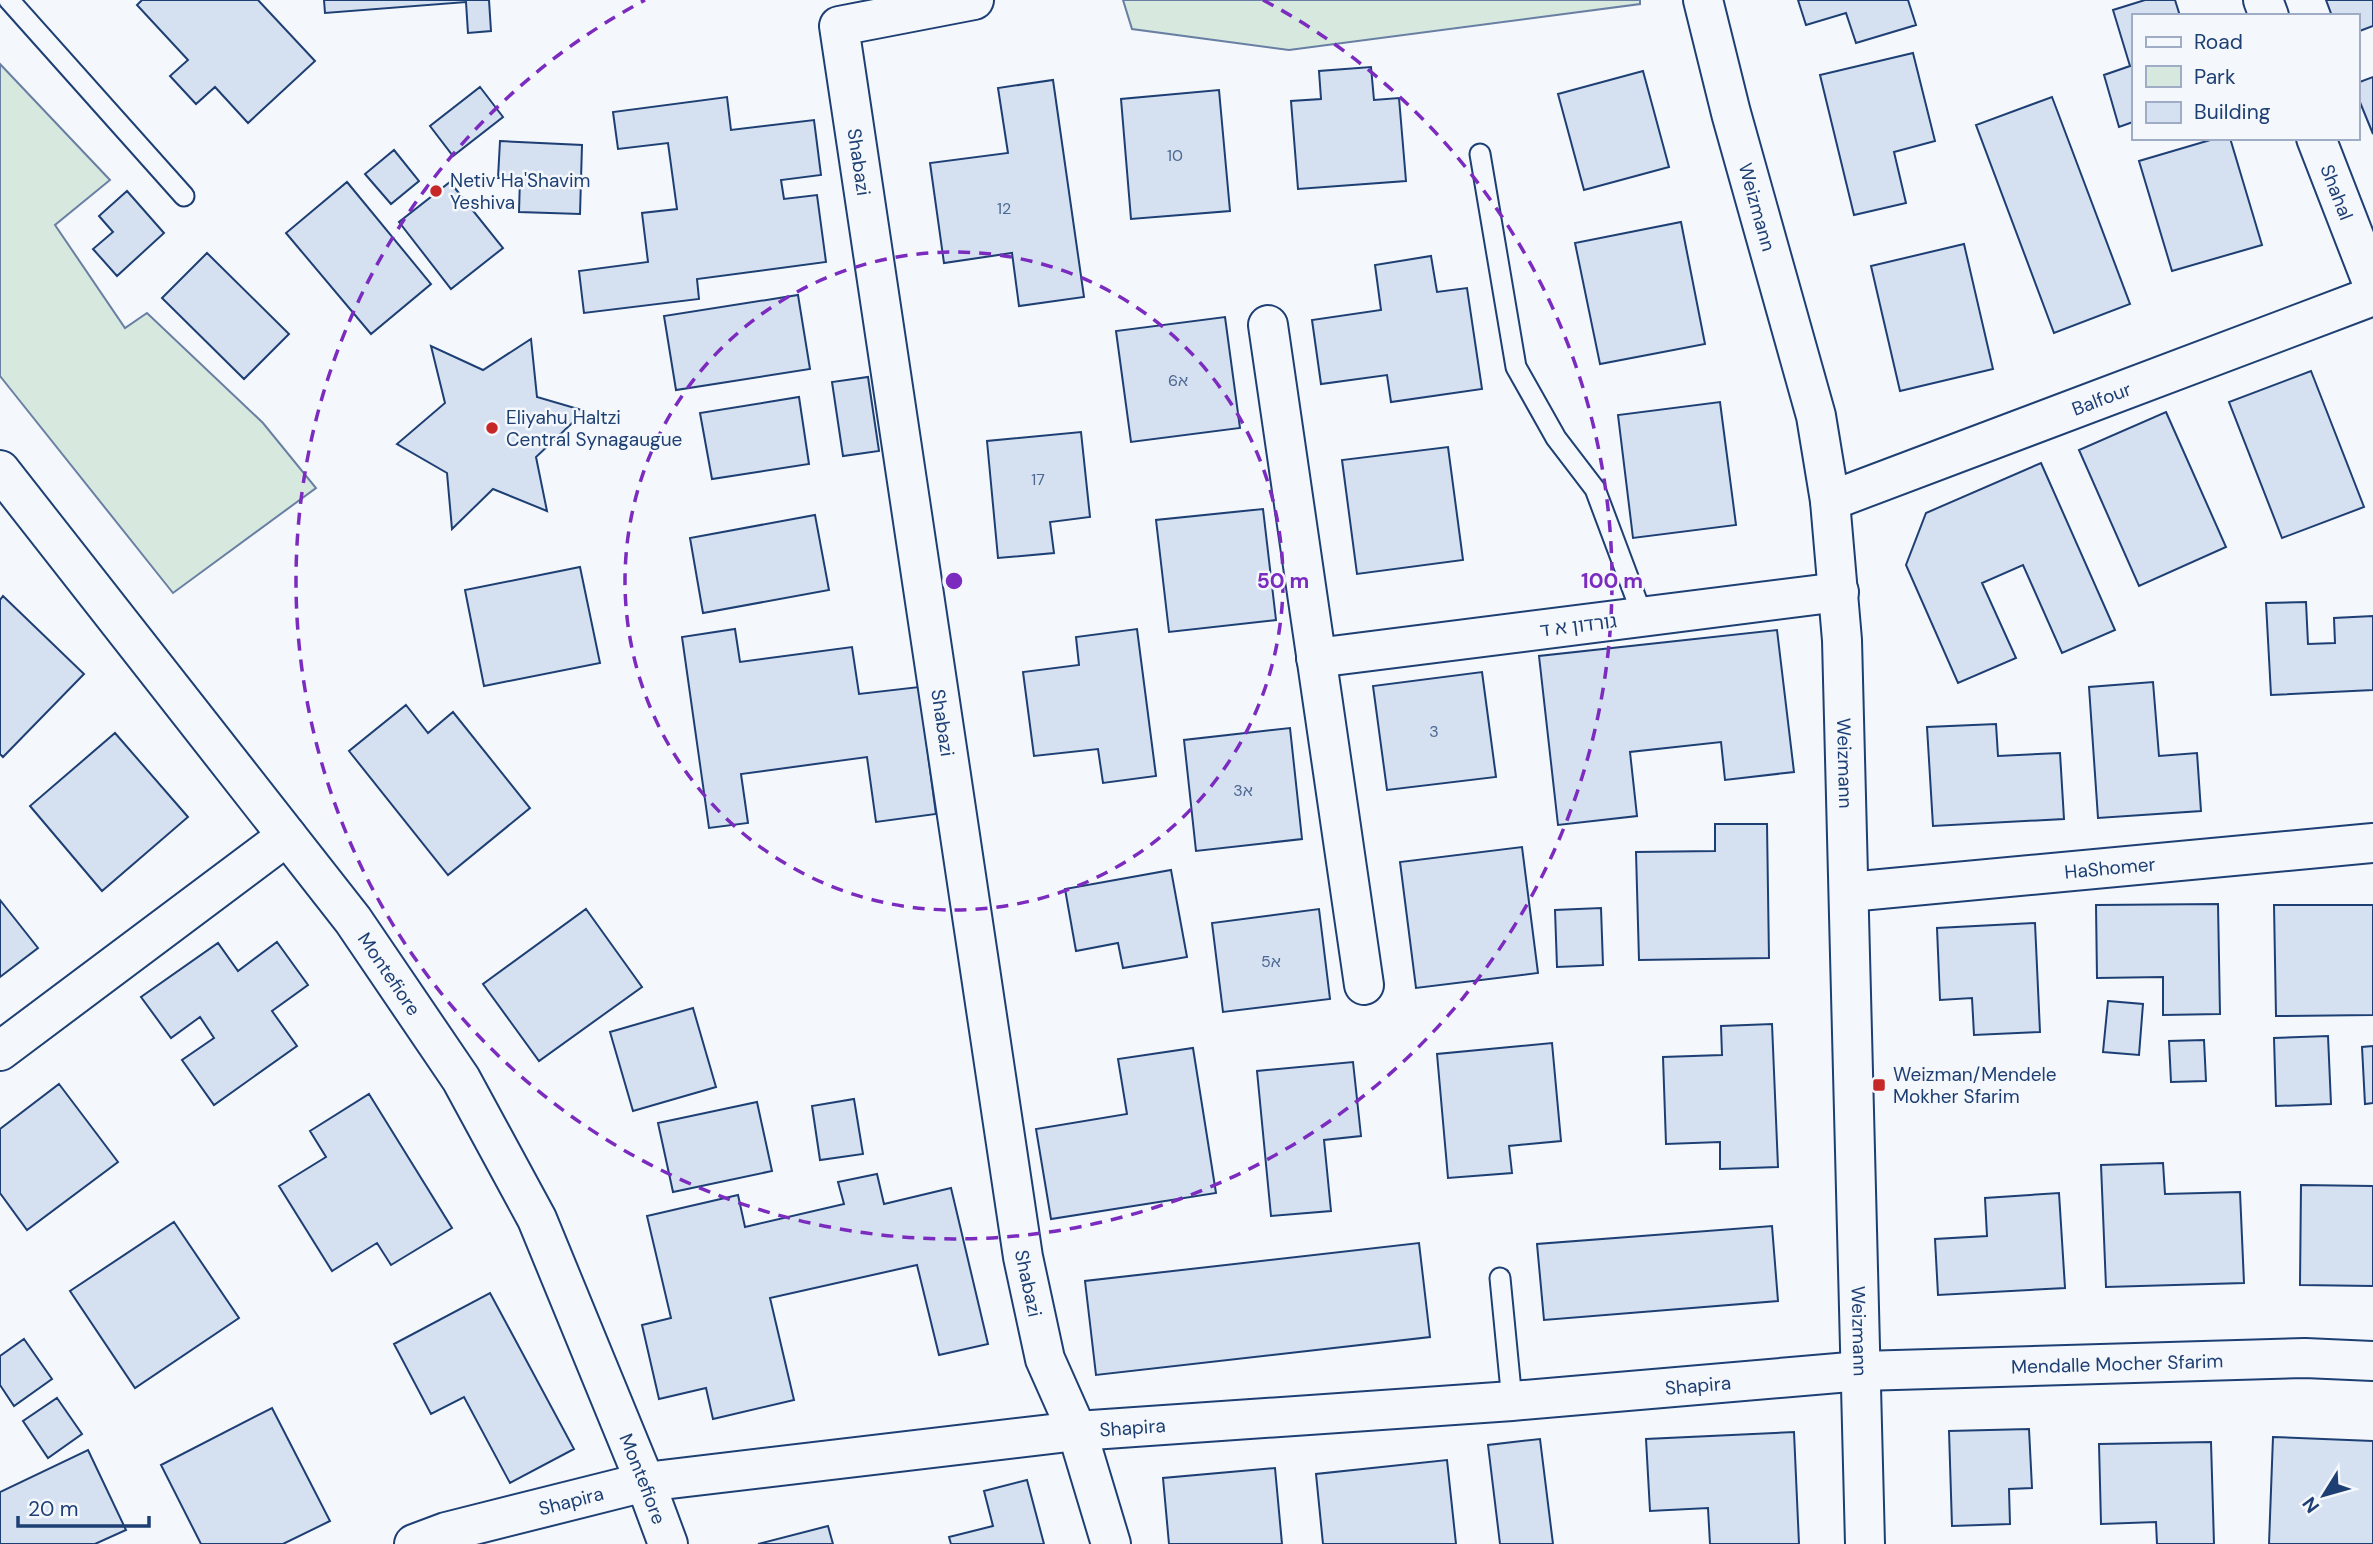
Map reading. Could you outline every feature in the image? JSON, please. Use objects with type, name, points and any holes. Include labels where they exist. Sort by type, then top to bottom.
[{"type":"street","name":"Shabazi","points":[[974,0],[839,26],[1023,1257],[1045,1359],[1077,1431],[1111,1544]]},
{"type":"street","name":"Weizmann","points":[[1703,0],[1731,113],[1816,416],[1830,501],[1842,639],[1866,1544]]},
{"type":"street","name":"Shahal","points":[[2317,140],[2373,285]]},
{"type":"street","name":"Balfour","points":[[1830,501],[2373,296]]},
{"type":"street","points":[[1268,325],[1364,985]]},
{"type":"street","name":"Montefiore","points":[[0,470],[353,920],[461,1079],[537,1219],[668,1544]]},
{"type":"street","name":"גורדון א ד","points":[[1316,658],[1839,592]]},
{"type":"street","points":[[0,1051],[287,836]]},
{"type":"street","name":"HaShomer","points":[[1849,892],[2373,843]]},
{"type":"street","name":"Mendalle Mocher Sfarim","points":[[1861,1371],[2305,1358],[2373,1361]]},
{"type":"street","name":"Shapira","points":[[414,1544],[446,1532],[645,1482],[1077,1431],[1512,1401],[1861,1371]]},
{"type":"lane","points":[[9,0],[184,196]]},
{"type":"lane","points":[[1480,154],[1516,367],[1556,438],[1595,489],[1643,617]]},
{"type":"lane","points":[[1500,1278],[1512,1401]]},
{"type":"green space","points":[[1123,0],[1640,0],[1640,4],[1289,50],[1132,29]]},
{"type":"green space","points":[[0,64],[110,180],[55,225],[125,328],[147,313],[263,423],[316,488],[173,593],[0,376]]},
{"type":"building","points":[[142,0],[258,0],[315,61],[248,123],[215,87],[196,104],[170,76],[188,60],[137,5]]},
{"type":"building","points":[[324,0],[489,0],[491,31],[468,33],[466,2],[325,13]]},
{"type":"building","points":[[1798,0],[1908,0],[1916,25],[1856,43],[1846,13],[1806,25]]},
{"type":"building","points":[[2145,0],[2175,0],[2179,14],[2132,14],[2132,122],[2119,127],[2104,75],[2130,66],[2113,10]]},
{"type":"building","points":[[2326,0],[2373,0],[2373,26],[2359,31],[2359,14],[2331,14]]},
{"type":"building","points":[[1913,53],[1935,141],[1894,152],[1906,203],[1854,215],[1820,75]]},
{"type":"building","points":[[1371,67],[1374,100],[1399,98],[1406,181],[1298,189],[1291,101],[1321,99],[1319,71]]},
{"type":"building","points":[[1643,71],[1669,167],[1584,190],[1558,94]]},
{"type":"building","points":[[2373,77],[2373,134],[2359,100],[2359,82]]},
{"type":"building","points":[[1053,80],[1084,297],[1019,306],[1012,253],[944,263],[930,163],[1008,153],[998,88]]},
{"type":"building","points":[[480,87],[503,117],[453,156],[430,126]]},
{"type":"building","points":[[1219,90],[1230,211],[1131,219],[1121,99]]},
{"type":"building","points":[[727,97],[731,130],[814,120],[821,175],[781,180],[784,199],[817,195],[826,262],[697,279],[699,299],[584,313],[579,271],[648,262],[642,213],[677,209],[668,143],[618,149],[613,112]]},
{"type":"building","points":[[2052,97],[2130,304],[2054,333],[1976,125]]},
{"type":"building","points":[[2210,140],[2231,140],[2262,245],[2172,271],[2139,161]]},
{"type":"building","points":[[500,141],[582,145],[580,214],[519,212],[520,178],[498,178]]},
{"type":"building","points":[[394,150],[419,181],[391,204],[365,174]]},
{"type":"building","points":[[347,182],[431,284],[371,334],[286,233]]},
{"type":"building","points":[[450,182],[503,248],[451,289],[399,222]]},
{"type":"building","points":[[127,191],[164,233],[117,276],[93,249],[113,232],[99,216]]},
{"type":"building","points":[[1681,222],[1705,344],[1600,364],[1575,243]]},
{"type":"building","points":[[1964,244],[1993,369],[1900,391],[1871,266]]},
{"type":"building","points":[[207,253],[289,334],[244,379],[162,298]]},
{"type":"building","points":[[1431,256],[1437,292],[1467,288],[1482,389],[1391,402],[1387,375],[1321,384],[1312,320],[1381,310],[1375,265]]},
{"type":"building","points":[[798,295],[810,369],[676,390],[664,316]]},
{"type":"building","points":[[1225,317],[1240,428],[1131,442],[1116,331]]},
{"type":"building","name":"Eliyahu Haltzi Central Synagaugue","points":[[531,339],[537,397],[585,411],[536,457],[547,511],[493,489],[452,529],[447,473],[397,444],[445,403],[431,346],[483,370]]},
{"type":"building","points":[[2311,371],[2364,507],[2282,538],[2229,402]]},
{"type":"building","points":[[868,377],[879,451],[843,456],[832,382]]},
{"type":"building","points":[[799,397],[809,464],[712,479],[700,413]]},
{"type":"building","points":[[1720,402],[1736,525],[1633,538],[1618,415]]},
{"type":"building","points":[[2166,412],[2226,547],[2139,586],[2079,450]]},
{"type":"building","points":[[1081,432],[1090,517],[1050,522],[1054,553],[998,558],[987,441]]},
{"type":"building","points":[[1448,447],[1463,560],[1357,574],[1342,460]]},
{"type":"building","points":[[2041,463],[2115,630],[2062,653],[2023,565],[1982,583],[2016,658],[1958,683],[1906,565],[1926,513]]},
{"type":"building","points":[[1263,509],[1276,620],[1169,632],[1156,520]]},
{"type":"building","points":[[815,515],[829,590],[703,613],[690,538]]},
{"type":"building","points":[[580,567],[600,663],[484,686],[465,590]]},
{"type":"building","points":[[3,596],[84,674],[3,757],[0,754],[0,600]]},
{"type":"building","points":[[2306,602],[2308,644],[2335,643],[2334,618],[2373,616],[2373,690],[2271,695],[2266,603]]},
{"type":"building","points":[[735,629],[740,662],[852,647],[859,694],[919,687],[936,814],[876,822],[867,757],[741,774],[748,823],[709,828],[682,637]]},
{"type":"building","points":[[1137,629],[1156,776],[1103,783],[1098,749],[1034,756],[1023,672],[1079,665],[1076,637]]},
{"type":"building","points":[[1777,630],[1794,772],[1725,780],[1721,742],[1630,752],[1637,816],[1558,825],[1539,656]]},
{"type":"building","points":[[1482,672],[1496,777],[1387,790],[1373,686]]},
{"type":"building","points":[[2153,682],[2159,756],[2197,753],[2201,811],[2098,818],[2089,687]]},
{"type":"building","points":[[406,705],[428,733],[453,712],[530,808],[448,875],[349,751]]},
{"type":"building","points":[[1996,724],[1998,756],[2060,753],[2064,819],[1933,826],[1927,727]]},
{"type":"building","points":[[1290,728],[1302,839],[1196,851],[1184,740]]},
{"type":"building","points":[[115,733],[188,817],[102,891],[30,806]]},
{"type":"building","points":[[1715,824],[1767,824],[1769,958],[1639,960],[1636,852],[1715,851]]},
{"type":"building","points":[[1522,847],[1538,973],[1416,988],[1400,862]]},
{"type":"building","points":[[1171,870],[1187,957],[1123,968],[1118,943],[1076,951],[1065,889]]},
{"type":"building","points":[[0,900],[38,948],[0,977]]},
{"type":"building","points":[[2218,904],[2220,1014],[2163,1015],[2163,977],[2097,978],[2096,905]]},
{"type":"building","points":[[2274,905],[2373,905],[2373,1015],[2276,1016]]},
{"type":"building","points":[[1601,908],[1603,965],[1557,967],[1555,910]]},
{"type":"building","points":[[586,909],[642,987],[539,1061],[483,984]]},
{"type":"building","points":[[1319,909],[1330,999],[1223,1012],[1212,923]]},
{"type":"building","points":[[2035,923],[2040,1032],[1974,1035],[1972,998],[1940,1000],[1937,928]]},
{"type":"building","points":[[277,942],[308,985],[272,1011],[297,1046],[214,1105],[182,1060],[214,1038],[200,1017],[171,1038],[141,997],[218,943],[238,971]]},
{"type":"building","points":[[2108,1001],[2143,1004],[2139,1055],[2103,1052]]},
{"type":"building","points":[[693,1008],[716,1087],[633,1111],[610,1032]]},
{"type":"building","points":[[1772,1024],[1778,1167],[1720,1169],[1720,1142],[1666,1144],[1663,1057],[1722,1055],[1721,1026]]},
{"type":"building","points":[[2328,1036],[2331,1104],[2276,1106],[2274,1038]]},
{"type":"building","points":[[2204,1040],[2206,1081],[2171,1082],[2169,1041]]},
{"type":"building","points":[[1552,1043],[1561,1141],[1509,1146],[1512,1173],[1448,1178],[1437,1054]]},
{"type":"building","points":[[2373,1046],[2373,1103],[2365,1104],[2362,1047]]},
{"type":"building","points":[[1193,1048],[1216,1193],[1051,1219],[1036,1129],[1127,1114],[1118,1059]]},
{"type":"building","points":[[1353,1062],[1361,1136],[1324,1140],[1331,1211],[1271,1216],[1257,1071]]},
{"type":"building","points":[[59,1084],[118,1162],[27,1230],[0,1193],[0,1129]]},
{"type":"building","points":[[369,1094],[452,1228],[391,1265],[377,1243],[332,1271],[279,1186],[326,1157],[310,1131]]},
{"type":"building","points":[[854,1099],[863,1154],[820,1160],[812,1106]]},
{"type":"building","points":[[757,1102],[772,1171],[673,1192],[658,1123]]},
{"type":"building","points":[[2163,1163],[2165,1194],[2240,1192],[2244,1283],[2106,1287],[2101,1165]]},
{"type":"building","points":[[877,1174],[884,1204],[951,1188],[988,1344],[939,1355],[917,1265],[770,1298],[794,1400],[713,1419],[706,1388],[659,1399],[642,1325],[671,1318],[647,1216],[738,1195],[745,1227],[844,1204],[838,1182]]},
{"type":"building","points":[[2301,1185],[2373,1186],[2373,1286],[2300,1285]]},
{"type":"building","points":[[2059,1193],[2065,1288],[1938,1295],[1935,1239],[1987,1236],[1985,1198]]},
{"type":"building","points":[[174,1222],[239,1318],[135,1388],[70,1291]]},
{"type":"building","points":[[1772,1226],[1778,1301],[1544,1320],[1537,1244]]},
{"type":"building","points":[[1419,1243],[1430,1337],[1096,1375],[1085,1281]]},
{"type":"building","points":[[490,1293],[574,1449],[510,1483],[464,1397],[431,1414],[394,1344]]},
{"type":"building","points":[[24,1339],[52,1379],[14,1406],[0,1385],[0,1356]]},
{"type":"building","points":[[57,1398],[82,1434],[48,1458],[23,1421]]},
{"type":"building","points":[[272,1408],[330,1521],[283,1544],[201,1544],[161,1465]]},
{"type":"building","points":[[2029,1429],[2032,1488],[2009,1489],[2010,1524],[1952,1526],[1949,1431]]},
{"type":"building","points":[[1794,1432],[1799,1544],[1710,1544],[1708,1508],[1650,1511],[1646,1439]]},
{"type":"building","points":[[2273,1437],[2373,1441],[2373,1544],[2269,1544]]},
{"type":"building","points":[[1540,1439],[1553,1544],[1500,1544],[1488,1445]]},
{"type":"building","points":[[2211,1442],[2214,1544],[2157,1544],[2156,1522],[2101,1524],[2099,1444]]},
{"type":"building","points":[[88,1450],[126,1530],[95,1544],[0,1544],[0,1492]]},
{"type":"building","points":[[1447,1460],[1456,1544],[1323,1544],[1316,1474]]},
{"type":"building","points":[[1275,1468],[1282,1544],[1169,1544],[1163,1478]]},
{"type":"building","points":[[1027,1480],[1044,1544],[951,1544],[949,1537],[993,1526],[984,1491]]},
{"type":"building","points":[[828,1526],[833,1544],[758,1544]]},
{"type":"place","name":"Netiv Ha'Shavim Yeshiva","points":[[436,191]]},
{"type":"place","name":"Eliyahu Haltzi Central Synagaugue","points":[[492,428]]},
{"type":"place","name":"Weizman/Mendele Mokher Sfarim","points":[[1879,1085]]}]
